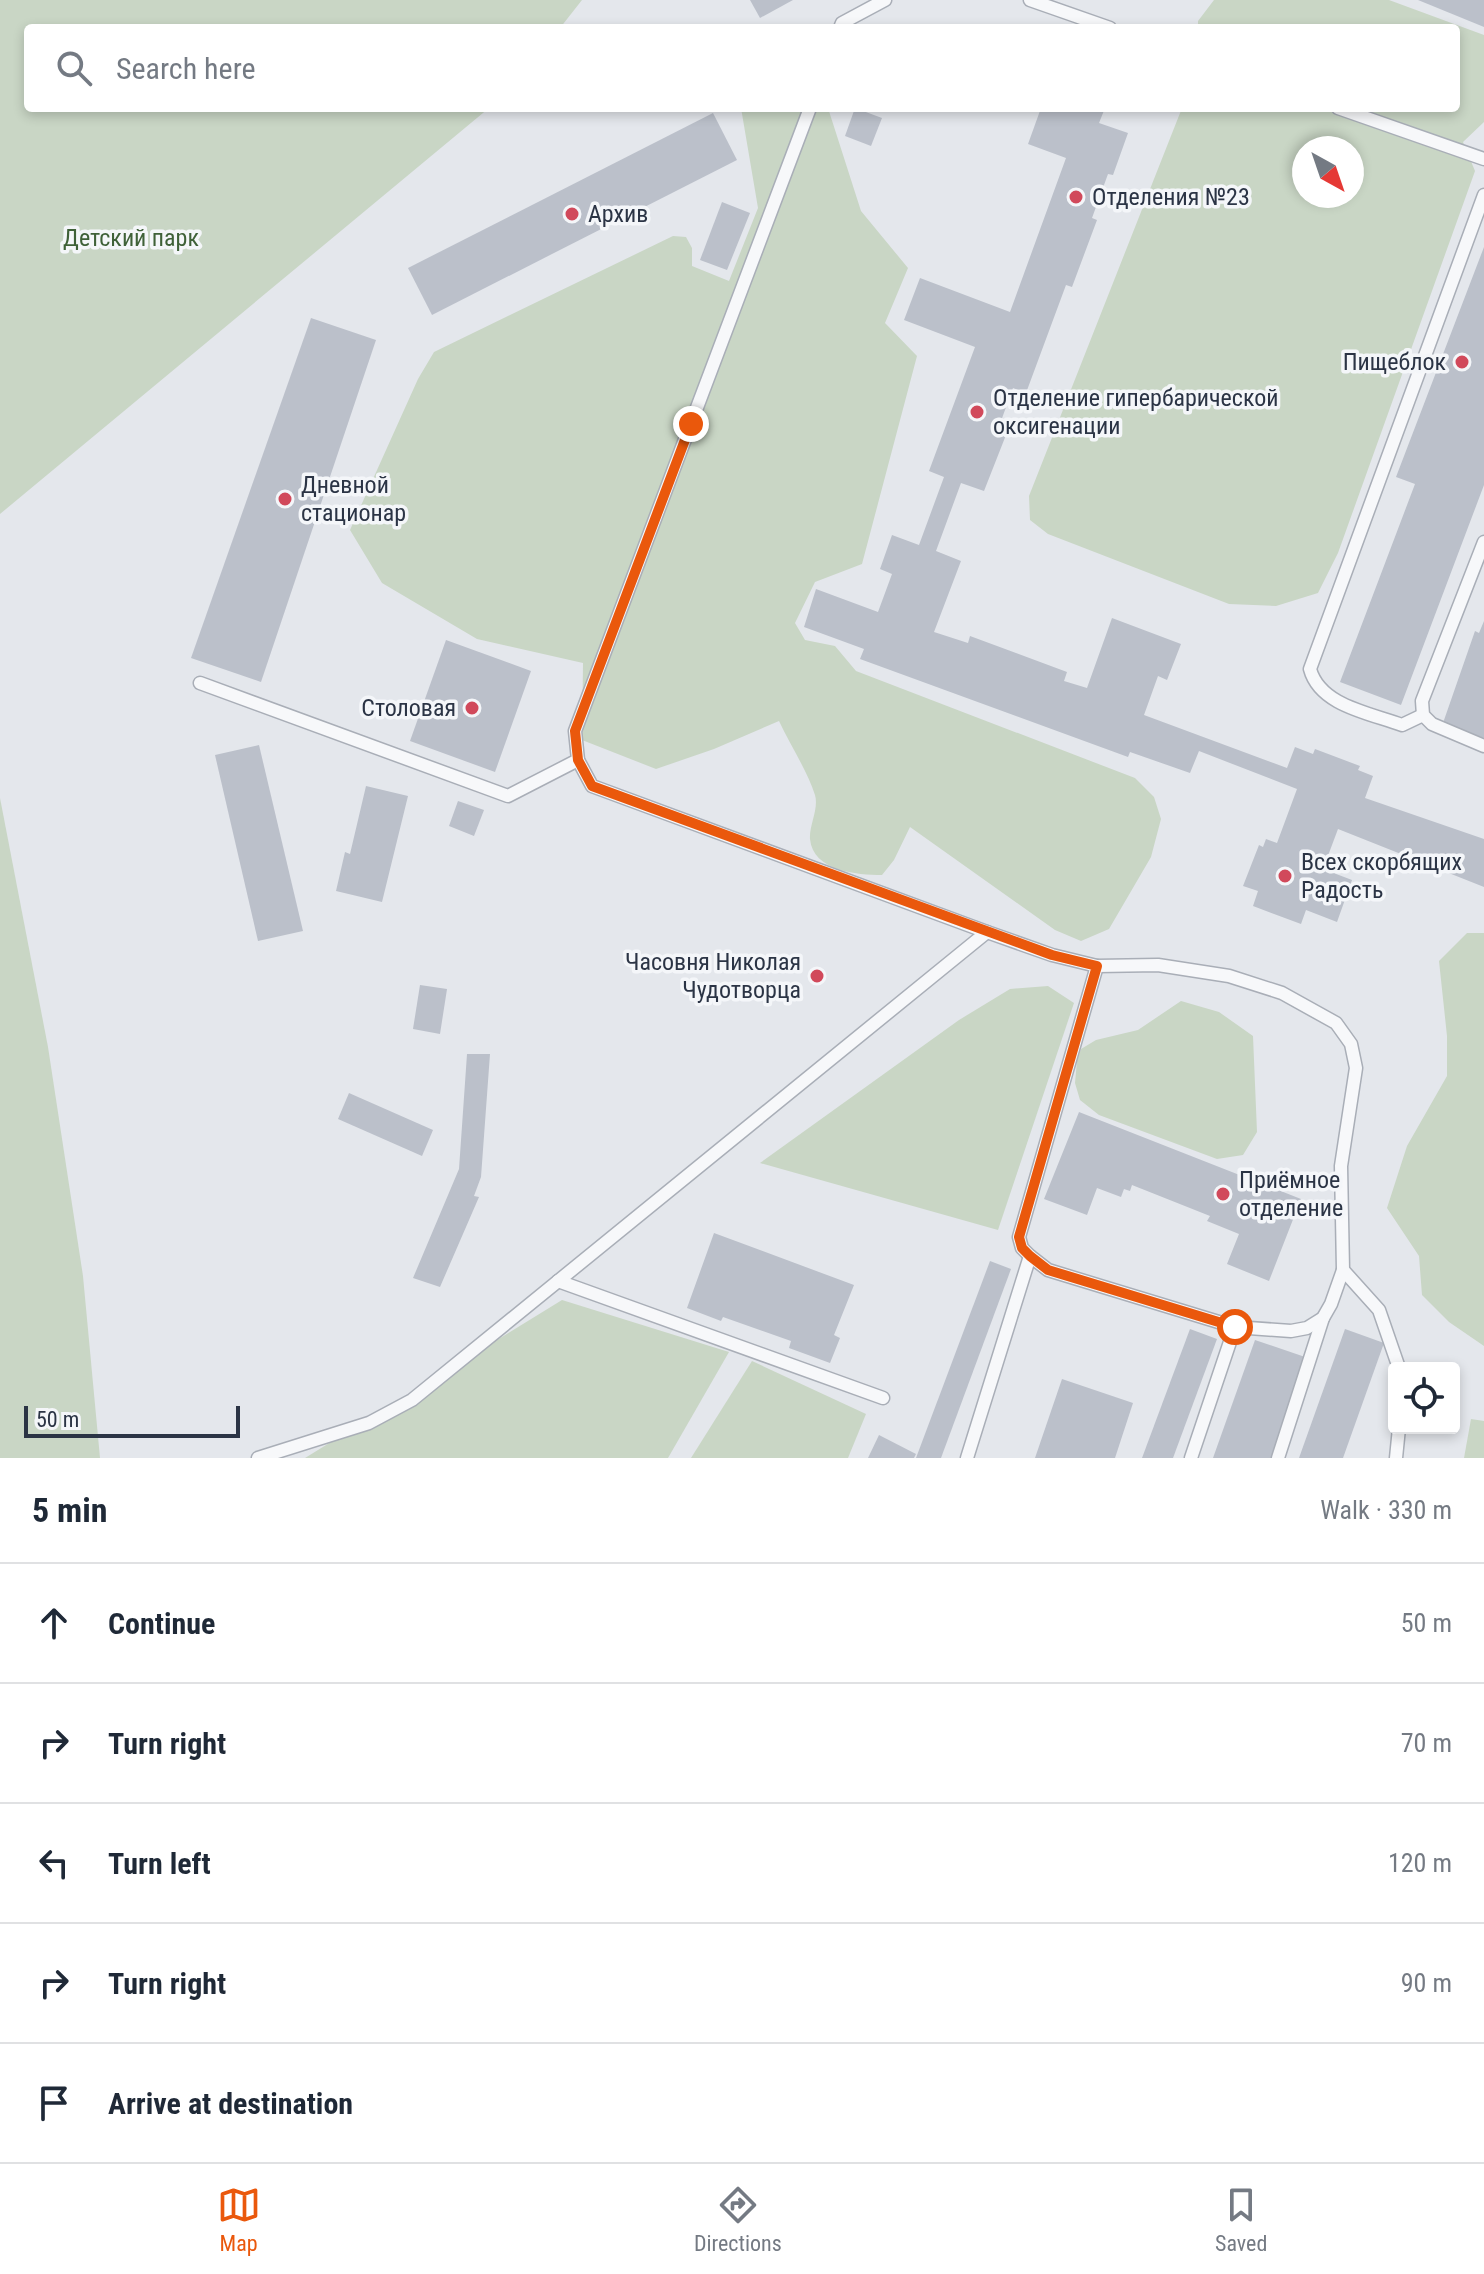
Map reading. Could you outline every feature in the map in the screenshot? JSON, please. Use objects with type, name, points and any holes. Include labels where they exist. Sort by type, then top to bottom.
[{"type":"lane","points":[[842,24],[885,0]]},
{"type":"lane","points":[[1030,0],[1099,24]]},
{"type":"lane","points":[[808,112],[575,731],[578,760],[592,786],[1052,955],[1097,966],[1158,965],[1229,976],[1282,993],[1336,1023],[1351,1044],[1356,1068],[1341,1166],[1343,1270],[1323,1318],[1278,1458]]},
{"type":"lane","points":[[1349,112],[1484,159]]},
{"type":"lane","points":[[1423,715],[1402,725],[1330,699],[1314,684],[1310,669],[1484,195]]},
{"type":"lane","points":[[1484,542],[1422,701],[1423,715],[1432,724],[1484,746]]},
{"type":"lane","points":[[200,683],[508,796],[578,760]]},
{"type":"lane","points":[[258,1458],[369,1423],[412,1400],[987,932]]},
{"type":"lane","points":[[1097,966],[1019,1237],[1022,1248],[1048,1270],[1235,1327],[1291,1331],[1307,1328],[1323,1318]]},
{"type":"lane","points":[[967,1458],[1030,1256]]},
{"type":"lane","points":[[1343,1270],[1379,1310],[1397,1362]]},
{"type":"lane","points":[[558,1281],[883,1398]]},
{"type":"lane","points":[[1191,1458],[1235,1327]]},
{"type":"lane","points":[[1396,1458],[1398,1434]]},
{"type":"green space","name":"Детский парк","points":[[0,0],[582,0],[563,24],[24,24],[24,112],[484,112],[0,514]]},
{"type":"green space","points":[[1214,0],[1389,0],[1454,24],[1198,24],[1198,21]]},
{"type":"green space","points":[[1460,26],[1484,35],[1484,122],[1463,142],[1475,171],[1338,553],[1318,593],[1276,606],[1229,604],[1048,534],[1030,520],[1029,496],[1180,112],[1460,112]]},
{"type":"green space","points":[[742,112],[829,112],[861,211],[908,268],[885,323],[917,356],[862,564],[815,582],[795,623],[805,640],[835,646],[856,671],[1135,778],[1154,797],[1161,819],[1151,857],[1109,929],[1081,941],[1055,930],[910,827],[894,860],[882,875],[849,872],[828,864],[813,850],[810,839],[815,795],[779,721],[714,749],[656,769],[582,740],[583,663],[477,639],[382,583],[350,530],[418,379],[434,352],[673,236],[686,237],[692,248],[692,266],[729,281],[758,208]]},
{"type":"green space","points":[[0,798],[48,1047],[83,1276],[100,1458],[0,1458]]},
{"type":"green space","points":[[1467,933],[1484,933],[1484,1346],[1449,1322],[1422,1295],[1419,1256],[1387,1208],[1407,1146],[1447,1076],[1447,1036],[1439,961]]},
{"type":"green space","points":[[1048,986],[1074,1003],[998,1230],[760,1163],[959,1020],[1010,989]]},
{"type":"green space","points":[[1181,1001],[1219,1012],[1253,1036],[1257,1132],[1243,1155],[1217,1159],[1099,1115],[1080,1100],[1075,1083],[1081,1049],[1096,1040],[1138,1030]]},
{"type":"green space","points":[[562,1300],[729,1352],[668,1458],[305,1458]]},
{"type":"green space","points":[[752,1361],[866,1414],[848,1458],[691,1458]]},
{"type":"green space","points":[[1471,1419],[1484,1421],[1484,1458],[1464,1458]]},
{"type":"building","points":[[750,0],[793,0],[760,18]]},
{"type":"building","points":[[1418,0],[1484,0],[1484,27]]},
{"type":"building","points":[[854,112],[866,112],[882,118],[871,146],[845,136]]},
{"type":"building","points":[[1040,112],[1103,112],[1099,123],[1128,133],[1113,175],[1108,174],[1092,218],[1097,220],[1072,287],[1066,285],[1026,393],[1013,388],[997,432],[1006,435],[984,491],[961,483],[936,551],[961,561],[934,632],[968,643],[970,636],[1067,672],[1064,681],[1087,688],[1112,618],[1181,644],[1167,680],[1158,676],[1144,715],[1287,768],[1295,747],[1313,754],[1315,749],[1360,766],[1358,770],[1373,776],[1365,798],[1484,839],[1484,887],[1338,829],[1323,869],[1352,880],[1337,922],[1306,910],[1301,924],[1253,906],[1258,891],[1243,886],[1259,845],[1263,847],[1266,839],[1277,843],[1297,789],[1199,751],[1190,773],[1130,752],[1128,757],[860,659],[864,649],[804,627],[816,589],[878,612],[892,574],[880,569],[892,535],[919,545],[944,477],[929,471],[975,347],[904,320],[920,278],[1010,312],[1066,158],[1028,144]]},
{"type":"building","name":"Архив","points":[[713,113],[737,160],[432,315],[408,268]]},
{"type":"building","points":[[722,202],[750,213],[727,270],[700,260]]},
{"type":"building","name":"Пищеблок","points":[[1484,247],[1484,485],[1401,705],[1340,682],[1415,484],[1396,477]]},
{"type":"building","name":"Дневной стационар","points":[[311,318],[376,340],[261,682],[191,658]]},
{"type":"building","points":[[1484,621],[1484,738],[1443,723],[1475,631],[1479,633]]},
{"type":"building","points":[[446,640],[531,671],[495,772],[410,741]]},
{"type":"building","points":[[259,745],[303,931],[258,941],[215,755]]},
{"type":"building","points":[[366,786],[408,796],[382,902],[336,891],[345,852],[350,854]]},
{"type":"building","points":[[458,801],[484,810],[474,836],[449,826]]},
{"type":"building","points":[[420,985],[447,989],[440,1034],[413,1029]]},
{"type":"building","points":[[467,1054],[490,1054],[481,1177],[474,1196],[479,1197],[440,1287],[413,1278],[459,1169]]},
{"type":"building","points":[[349,1093],[433,1130],[422,1156],[338,1119]]},
{"type":"building","name":"Приёмное отделение","points":[[1079,1112],[1301,1199],[1269,1281],[1227,1264],[1239,1234],[1207,1221],[1210,1216],[1132,1185],[1130,1191],[1124,1189],[1121,1197],[1097,1188],[1087,1215],[1044,1199]]},
{"type":"building","points":[[714,1233],[854,1285],[834,1335],[840,1338],[830,1363],[789,1348],[791,1341],[687,1308]]},
{"type":"building","points":[[990,1261],[1011,1269],[941,1458],[916,1458]]},
{"type":"building","points":[[1190,1329],[1217,1339],[1173,1458],[1142,1458]]},
{"type":"building","points":[[1345,1329],[1384,1343],[1343,1458],[1299,1458]]},
{"type":"building","points":[[1255,1340],[1308,1358],[1272,1458],[1213,1458]]},
{"type":"building","points":[[1062,1379],[1133,1403],[1115,1458],[1035,1458]]},
{"type":"building","points":[[879,1435],[916,1454],[914,1458],[868,1458]]},
{"type":"place","name":"Отделения №23","points":[[1076,197]]},
{"type":"place","name":"Архив","points":[[572,214]]},
{"type":"place","name":"Пищеблок","points":[[1462,362]]},
{"type":"place","name":"Отделение гипербарической оксигенации","points":[[977,412]]},
{"type":"place","name":"Дневной стационар","points":[[285,499]]},
{"type":"place","name":"Столовая","points":[[472,708]]},
{"type":"place","name":"Всех скорбящих Радость","points":[[1285,876]]},
{"type":"place","name":"Часовня Николая Чудотворца","points":[[817,976]]},
{"type":"place","name":"Приёмное отделение","points":[[1223,1194]]},
{"type":"route","points":[[691,424],[575,731],[578,760],[592,786],[1052,955],[1097,966],[1019,1237],[1022,1248],[1048,1270],[1235,1327]]}]
